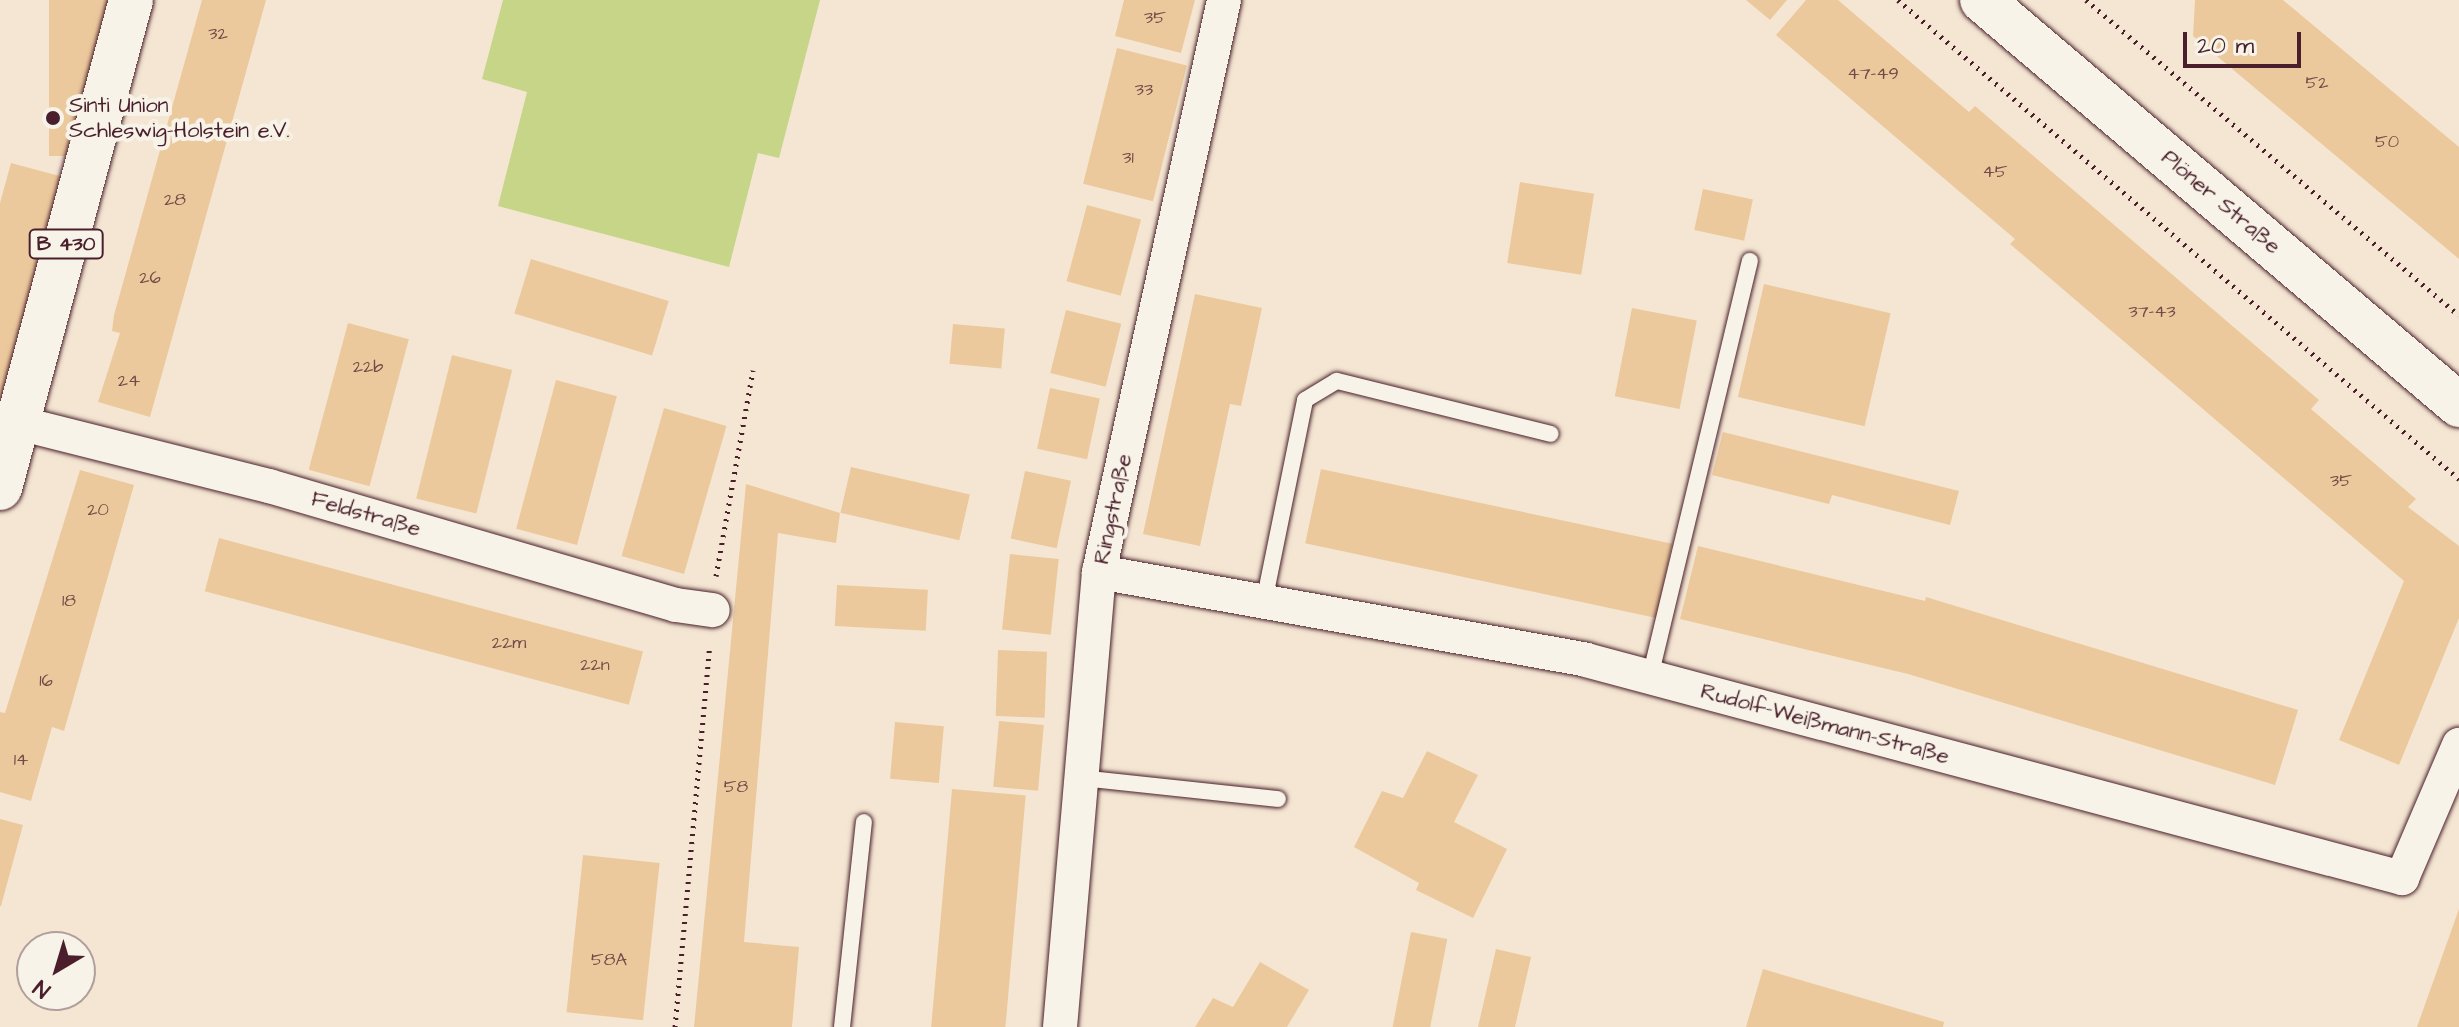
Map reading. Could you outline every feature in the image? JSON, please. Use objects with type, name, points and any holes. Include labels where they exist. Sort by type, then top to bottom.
[{"type":"main road","name":"B 430","points":[[0,488],[131,0]]},
{"type":"main road","name":"Plöner Straße","points":[[1982,0],[2459,405]]},
{"type":"street","name":"Ringstraße","points":[[1060,1027],[1099,572],[1224,0]]},
{"type":"street","name":"Feldstraße","points":[[18,423],[269,486],[676,605],[713,610]]},
{"type":"street","name":"Rudolf-Weißmann-Straße","points":[[1099,572],[1586,660],[2402,878],[2459,745]]},
{"type":"lane","points":[[1650,677],[1750,261]]},
{"type":"lane","points":[[1264,602],[1305,400],[1337,381],[1551,434]]},
{"type":"lane","points":[[1081,778],[1278,799]]},
{"type":"lane","points":[[842,1027],[864,822]]},
{"type":"path","points":[[1898,0],[2459,479]]},
{"type":"path","points":[[2086,0],[2459,315]]},
{"type":"path","points":[[675,1027],[713,610],[753,370]]},
{"type":"green space","points":[[503,0],[820,0],[779,158],[758,153],[729,267],[498,206],[527,92],[482,79]]},
{"type":"building","points":[[49,0],[110,0],[110,156],[49,156]]},
{"type":"building","points":[[202,0],[266,0],[150,417],[98,402],[120,333],[112,331],[114,315]]},
{"type":"building","points":[[1124,0],[1195,0],[1181,53],[1115,36]]},
{"type":"building","points":[[1746,0],[1787,0],[1770,20]]},
{"type":"building","points":[[1806,0],[1838,0],[1969,112],[1975,106],[2319,400],[2311,409],[2416,499],[2408,507],[2459,546],[2459,618],[2399,765],[2339,740],[2404,581],[2010,244],[2015,239],[1776,35]]},
{"type":"building","points":[[2195,0],[2283,0],[2459,147],[2459,259],[2193,36]]},
{"type":"building","points":[[1117,48],[1187,65],[1153,201],[1083,184]]},
{"type":"building","points":[[11,163],[67,178],[0,414],[0,203]]},
{"type":"building","points":[[1520,182],[1594,194],[1581,275],[1507,263]]},
{"type":"building","points":[[1703,189],[1753,200],[1744,241],[1694,230]]},
{"type":"building","points":[[1087,205],[1141,219],[1121,296],[1067,281]]},
{"type":"building","points":[[531,259],[669,301],[652,356],[514,314]]},
{"type":"building","points":[[1764,284],[1891,313],[1865,426],[1738,397]]},
{"type":"building","points":[[1195,294],[1262,308],[1241,406],[1230,404],[1200,546],[1143,534]]},
{"type":"building","points":[[1632,308],[1697,321],[1680,409],[1615,396]]},
{"type":"building","points":[[1066,310],[1121,324],[1106,387],[1050,373]]},
{"type":"building","points":[[348,323],[409,339],[370,486],[309,470]]},
{"type":"building","points":[[953,324],[1005,329],[1001,368],[950,364]]},
{"type":"building","points":[[452,355],[512,370],[476,514],[416,499]]},
{"type":"building","points":[[556,380],[617,396],[577,545],[516,529]]},
{"type":"building","points":[[1050,388],[1100,399],[1087,459],[1037,449]]},
{"type":"building","points":[[664,408],[726,426],[684,574],[622,556]]},
{"type":"building","points":[[1723,432],[1959,491],[1950,525],[1832,495],[1829,504],[1712,475]]},
{"type":"building","points":[[851,467],[970,494],[959,540],[840,513]]},
{"type":"building","points":[[1321,469],[1672,544],[1656,618],[1305,543]]},
{"type":"building","points":[[80,470],[134,485],[64,731],[52,727],[31,801],[0,792],[0,712],[5,713]]},
{"type":"building","points":[[1025,471],[1071,481],[1057,548],[1011,538]]},
{"type":"building","points":[[746,484],[840,513],[836,543],[778,533],[744,942],[799,947],[792,1027],[694,1027]]},
{"type":"building","points":[[219,538],[643,652],[629,705],[205,591]]},
{"type":"building","points":[[1698,546],[1925,601],[1926,597],[2298,710],[2275,785],[1908,674],[1680,619]]},
{"type":"building","points":[[1010,554],[1059,559],[1051,635],[1002,630]]},
{"type":"building","points":[[837,585],[928,590],[926,631],[835,626]]},
{"type":"building","points":[[998,650],[1047,652],[1045,718],[996,716]]},
{"type":"building","points":[[999,721],[1044,725],[1038,791],[993,787]]},
{"type":"building","points":[[895,722],[944,726],[939,783],[890,779]]},
{"type":"building","points":[[1427,751],[1478,775],[1454,822],[1507,849],[1473,918],[1416,890],[1419,883],[1354,847],[1382,791],[1403,798]]},
{"type":"building","points":[[952,789],[1026,795],[1005,1027],[931,1027]]},
{"type":"building","points":[[0,819],[23,825],[1,906],[0,906]]},
{"type":"building","points":[[583,855],[660,863],[643,1020],[566,1012]]},
{"type":"building","points":[[2459,909],[2459,1027],[2417,1027]]},
{"type":"building","points":[[1411,932],[1447,939],[1430,1027],[1393,1027]]},
{"type":"building","points":[[1496,949],[1531,957],[1515,1027],[1478,1027]]},
{"type":"building","points":[[1260,962],[1309,990],[1287,1027],[1195,1027],[1213,998],[1233,1007]]},
{"type":"building","points":[[1763,969],[1944,1022],[1943,1027],[1746,1027]]},
{"type":"place","name":"Sinti Union Schleswig-Holstein e.V.","points":[[53,118]]}]
